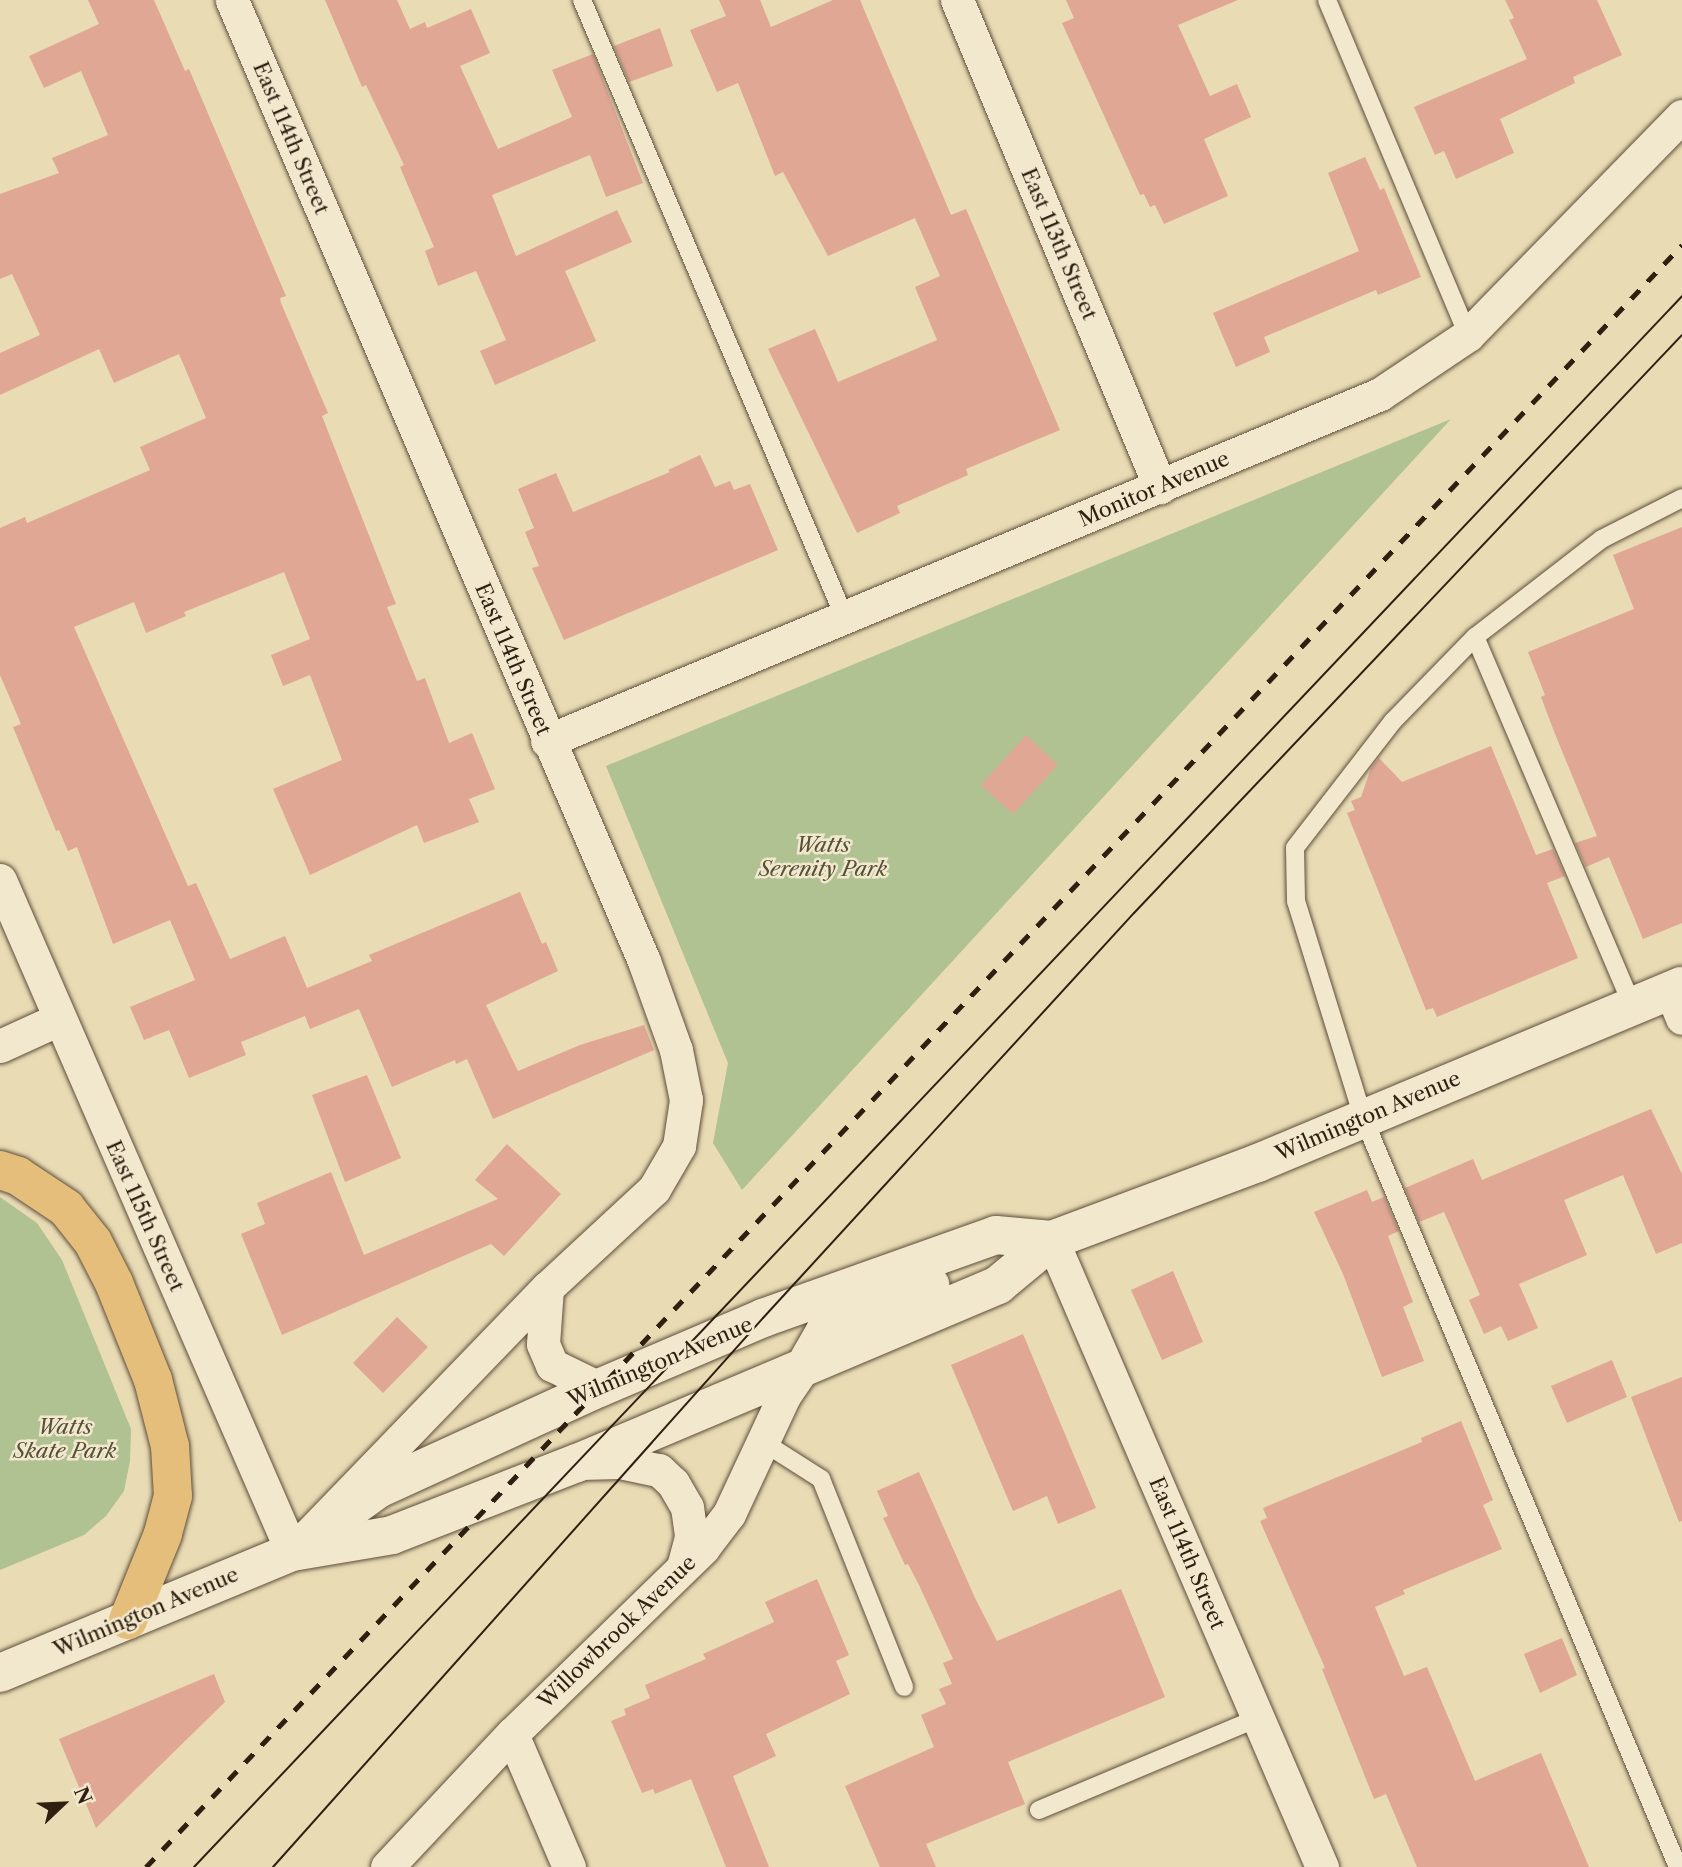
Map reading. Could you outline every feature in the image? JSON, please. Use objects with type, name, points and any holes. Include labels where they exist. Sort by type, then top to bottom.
[{"type":"main road","name":"Wilmington Avenue","points":[[0,1673],[292,1552],[392,1535],[577,1463],[998,1285],[1052,1240],[1258,1163],[1363,1117],[1633,1007],[1678,998]]},
{"type":"main road","points":[[0,1170],[18,1176],[66,1208],[93,1242],[114,1283],[153,1380],[170,1446],[173,1496],[163,1534],[128,1620]]},
{"type":"main road","name":"Wilmington Avenue","points":[[292,1552],[378,1489],[599,1388],[763,1318],[996,1235],[1052,1240]]},
{"type":"main road","points":[[804,1366],[824,1333],[846,1319],[984,1263],[996,1235]]},
{"type":"street","name":"East 114th Street","points":[[232,0],[547,741],[644,961],[676,1050],[686,1100],[679,1146],[654,1189],[547,1288],[292,1552]]},
{"type":"street","name":"East 113th Street","points":[[957,0],[1160,487]]},
{"type":"street","name":"Monitor Avenue","points":[[547,741],[1380,394],[1468,335],[1682,116]]},
{"type":"street","name":"East 115th Street","points":[[0,880],[292,1552]]},
{"type":"street","points":[[0,1046],[59,1019]]},
{"type":"street","name":"East 114th Street","points":[[1052,1240],[1322,1867]]},
{"type":"street","points":[[547,1288],[543,1344],[552,1365],[599,1388]]},
{"type":"street","name":"Willowbrook Avenue","points":[[387,1867],[512,1734],[704,1548],[729,1514],[784,1396],[804,1366]]},
{"type":"street","points":[[577,1463],[620,1462],[659,1470],[673,1483],[687,1507],[691,1537],[683,1567]]},
{"type":"street","points":[[512,1734],[569,1867]]},
{"type":"lane","points":[[582,0],[844,616]]},
{"type":"lane","points":[[1327,0],[1468,335]]},
{"type":"lane","points":[[1678,1867],[1363,1117],[1296,901],[1295,848],[1392,721],[1475,637],[1602,539],[1682,498]]},
{"type":"lane","points":[[1475,637],[1633,1007]]},
{"type":"lane","points":[[763,1441],[821,1479],[904,1688]]},
{"type":"lane","points":[[1039,1810],[1258,1718]]},
{"type":"green space","name":"Watts Serenity Park","points":[[1451,419],[742,1190],[713,1143],[728,1063],[606,766]]},
{"type":"green space","name":"Watts Skate Park","points":[[0,1197],[37,1223],[62,1260],[131,1429],[130,1461],[124,1491],[106,1516],[84,1535],[0,1570]]},
{"type":"building","points":[[88,0],[154,0],[185,71],[189,69],[286,296],[280,298],[281,303],[328,413],[322,416],[396,604],[387,607],[417,681],[425,678],[449,743],[472,733],[495,789],[469,799],[479,822],[424,843],[417,825],[310,875],[273,789],[342,760],[310,675],[283,686],[271,655],[310,639],[284,572],[184,612],[186,616],[146,633],[134,602],[74,627],[188,886],[196,883],[230,959],[285,936],[307,988],[372,961],[369,955],[520,892],[542,944],[546,942],[558,971],[486,1005],[518,1071],[580,1045],[644,1025],[654,1050],[493,1119],[467,1059],[456,1064],[455,1060],[392,1087],[359,1009],[310,1029],[305,1016],[241,1042],[246,1055],[189,1078],[169,1030],[144,1040],[130,1007],[195,980],[170,920],[113,944],[77,847],[68,851],[59,830],[56,831],[13,727],[21,724],[0,675],[0,528],[25,517],[27,523],[150,470],[140,447],[206,418],[179,354],[114,383],[99,349],[0,395],[0,353],[40,335],[12,274],[0,279],[0,194],[59,173],[52,158],[108,135],[81,71],[44,88],[29,56],[99,24]]},
{"type":"building","points":[[325,0],[397,0],[410,29],[425,22],[427,28],[471,9],[490,53],[460,66],[498,149],[572,117],[552,70],[593,54],[643,183],[606,197],[590,155],[492,195],[516,256],[617,210],[632,242],[565,271],[596,341],[495,385],[480,351],[506,340],[476,271],[438,286],[425,251],[434,247],[400,167],[404,165],[366,85],[362,87]]},
{"type":"building","points":[[719,0],[760,0],[771,27],[833,0],[860,0],[951,215],[966,209],[1060,430],[966,469],[968,475],[897,506],[900,513],[857,533],[768,349],[815,329],[838,382],[937,340],[915,287],[940,276],[915,218],[828,256],[783,172],[775,176],[738,83],[717,92],[690,30],[726,16]]},
{"type":"building","points":[[1066,0],[1238,0],[1178,25],[1210,96],[1237,84],[1251,117],[1204,139],[1228,196],[1164,224],[1155,205],[1150,207],[1144,194],[1140,195],[1062,23],[1074,18]]},
{"type":"building","points":[[1505,0],[1597,0],[1622,55],[1573,77],[1575,83],[1500,119],[1514,153],[1456,179],[1444,151],[1435,155],[1414,107],[1527,59],[1509,20],[1514,18]]},
{"type":"building","points":[[660,28],[673,66],[629,82],[614,46]]},
{"type":"building","points":[[1365,157],[1380,190],[1384,188],[1421,277],[1378,295],[1376,290],[1264,337],[1270,352],[1236,367],[1213,313],[1359,251],[1328,173]]},
{"type":"building","points":[[700,455],[715,487],[730,481],[734,490],[750,484],[778,550],[564,640],[532,568],[539,566],[525,532],[534,528],[518,489],[556,473],[573,512],[670,472],[668,470]]},
{"type":"building","points":[[1682,527],[1682,923],[1643,939],[1609,857],[1586,867],[1575,843],[1597,836],[1541,697],[1545,695],[1528,652],[1634,609],[1613,555]]},
{"type":"building","points":[[1026,735],[1058,765],[1013,814],[981,785]]},
{"type":"building","points":[[1491,746],[1536,855],[1553,849],[1565,876],[1547,883],[1578,958],[1437,1017],[1433,1008],[1426,1010],[1347,813],[1355,810],[1351,801],[1361,797],[1371,768],[1379,758],[1402,782]]},
{"type":"building","points":[[367,1075],[401,1158],[345,1182],[312,1095]]},
{"type":"building","points":[[1651,1109],[1682,1174],[1682,1243],[1656,1254],[1623,1175],[1564,1200],[1587,1255],[1519,1284],[1538,1328],[1508,1341],[1501,1326],[1484,1334],[1469,1300],[1480,1295],[1444,1212],[1419,1222],[1405,1188],[1473,1159],[1482,1180]]},
{"type":"building","points":[[507,1144],[561,1194],[504,1256],[491,1244],[282,1335],[241,1234],[265,1224],[257,1203],[331,1172],[364,1255],[498,1199],[475,1180]]},
{"type":"building","points":[[1367,1190],[1372,1202],[1384,1197],[1399,1231],[1388,1236],[1413,1302],[1403,1307],[1424,1361],[1382,1377],[1343,1274],[1314,1212]]},
{"type":"building","points":[[1173,1271],[1203,1342],[1162,1360],[1131,1290]]},
{"type":"building","points":[[397,1317],[428,1347],[383,1393],[353,1363]]},
{"type":"building","points":[[1023,1334],[1096,1508],[1058,1524],[1047,1496],[1013,1511],[951,1365]]},
{"type":"building","points":[[1612,1360],[1627,1397],[1567,1423],[1551,1386]]},
{"type":"building","points":[[1682,1377],[1682,1521],[1679,1522],[1631,1397]]},
{"type":"building","points":[[1461,1421],[1493,1500],[1483,1505],[1502,1549],[1403,1590],[1405,1594],[1375,1607],[1404,1676],[1427,1667],[1475,1781],[1541,1753],[1589,1867],[1417,1867],[1386,1794],[1374,1799],[1322,1669],[1325,1668],[1260,1521],[1267,1518],[1263,1508],[1422,1442],[1421,1438]]},
{"type":"building","points":[[919,1472],[997,1641],[1121,1589],[1165,1697],[1008,1762],[1025,1804],[926,1844],[936,1867],[880,1867],[845,1786],[934,1747],[921,1715],[946,1704],[939,1689],[952,1684],[943,1663],[953,1659],[919,1585],[908,1564],[905,1565],[883,1518],[888,1516],[877,1491]]},
{"type":"building","points":[[817,1579],[849,1655],[836,1661],[850,1694],[766,1734],[776,1756],[733,1776],[769,1867],[726,1867],[691,1779],[655,1794],[653,1789],[642,1793],[611,1721],[626,1715],[624,1709],[650,1698],[645,1685],[706,1659],[703,1654],[774,1622],[765,1602]]},
{"type":"building","points":[[1562,1638],[1577,1675],[1540,1693],[1524,1654]]},
{"type":"building","points":[[214,1674],[225,1702],[96,1828],[59,1739]]},
{"type":"tram line","points":[[194,1867],[1682,296]]},
{"type":"tram line","points":[[273,1867],[763,1318],[1134,913],[1682,335]]},
{"type":"railway","points":[[146,1867],[1682,245]]}]
